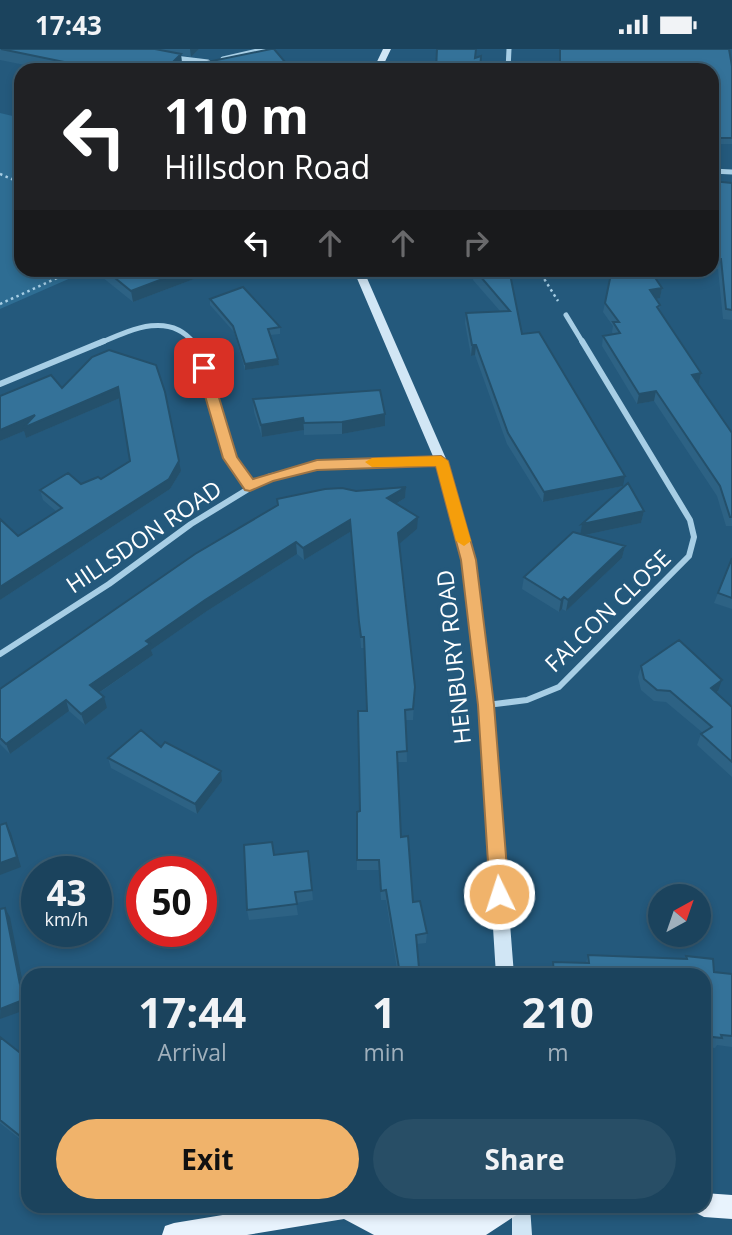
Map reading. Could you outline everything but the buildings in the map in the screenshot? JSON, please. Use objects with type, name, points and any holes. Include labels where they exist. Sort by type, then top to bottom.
[{"type":"main road","name":"HENBURY ROAD","points":[[361,277],[441,461],[469,560],[486,705],[505,968]]},
{"type":"main road","points":[[711,1206],[732,1207]]},
{"type":"main road","points":[[174,1235],[305,1213]]},
{"type":"main road","points":[[359,1213],[382,1226],[483,1224],[500,1213]]},
{"type":"main road","points":[[521,1213],[523,1235]]},
{"type":"street","points":[[206,63],[266,49]]},
{"type":"street","points":[[164,56],[197,63]]},
{"type":"street","name":"FALCON CLOSE","points":[[486,705],[527,700],[559,687],[689,556],[694,537],[690,520],[566,315]]},
{"type":"street","points":[[0,384],[140,326],[164,324],[188,332],[197,346],[230,458],[250,486]]},
{"type":"street","name":"HILLSDON ROAD","points":[[0,654],[250,486],[268,477],[317,465],[441,461]]},
{"type":"path","points":[[0,304],[59,277]]},
{"type":"path","points":[[543,277],[566,315]]},
{"type":"shaded area","points":[[0,113],[14,116],[14,277],[73,277],[0,309]]},
{"type":"slow traffic","points":[[372,462],[441,461],[464,541]]},
{"type":"route","points":[[204,368],[230,458],[250,486],[286,471],[317,465],[441,461],[469,560],[486,705],[499,894]]}]
